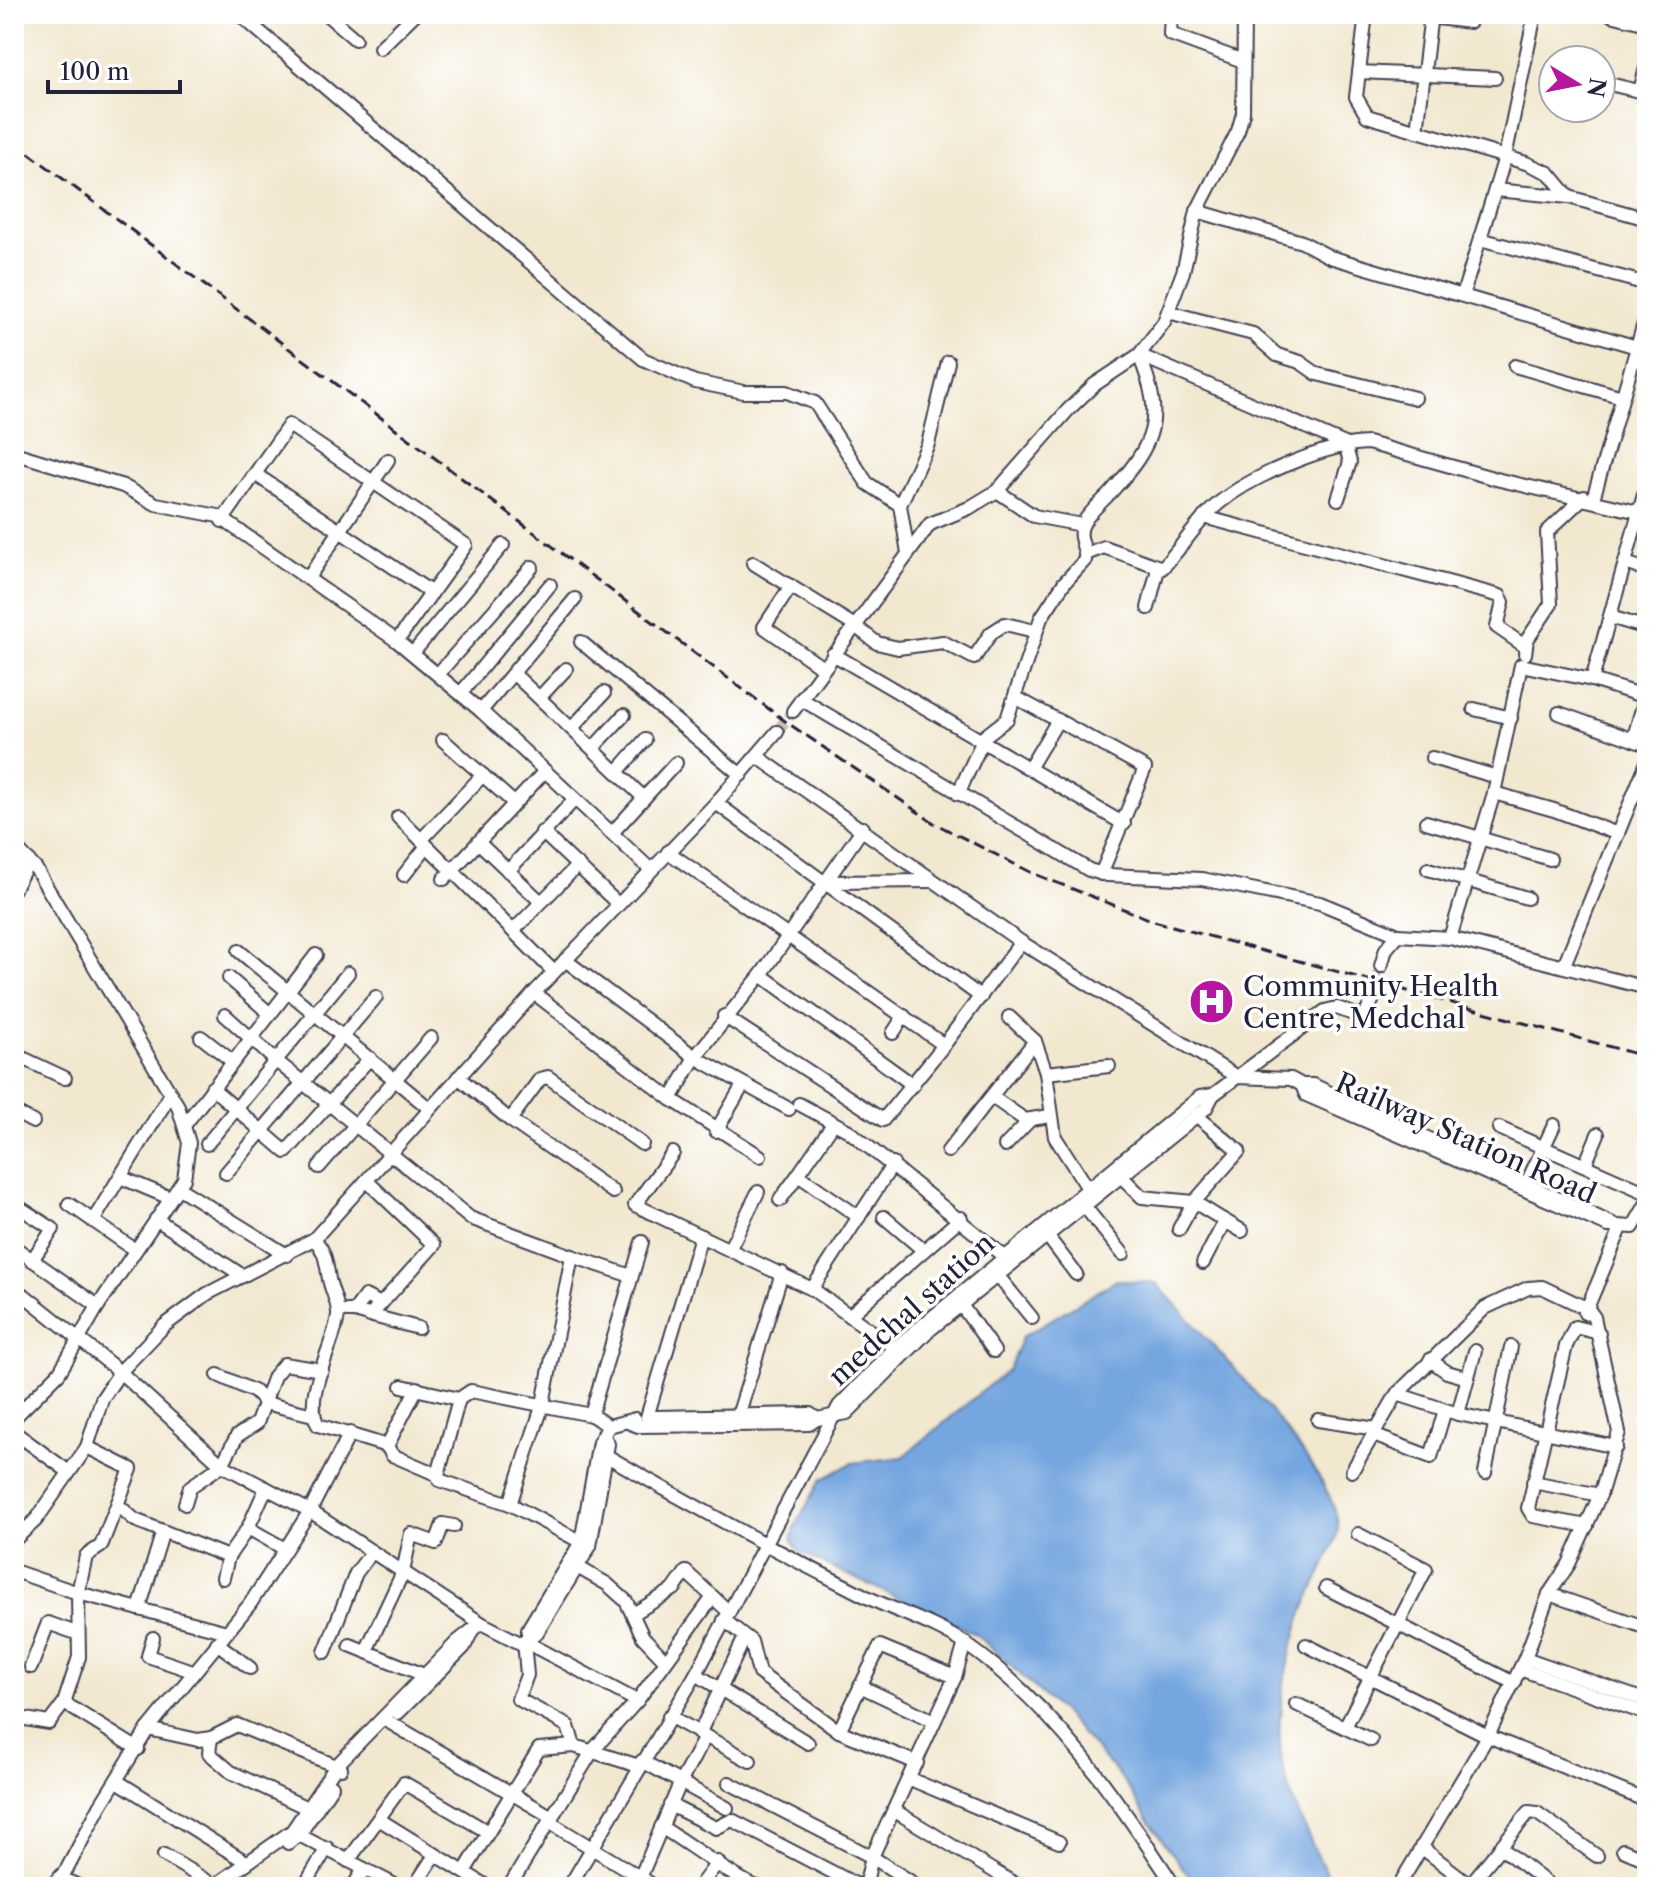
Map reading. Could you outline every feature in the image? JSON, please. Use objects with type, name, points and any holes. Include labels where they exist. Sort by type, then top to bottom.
[{"type":"street","points":[[239,14],[643,359],[695,382],[744,392],[787,392],[815,403],[867,483],[900,505]]},
{"type":"street","points":[[326,14],[355,39]]},
{"type":"street","points":[[380,48],[415,14]]},
{"type":"street","points":[[1171,14],[1170,34],[1243,61]]},
{"type":"street","points":[[793,711],[930,524],[969,508],[997,491],[1068,410],[1094,385],[1139,355],[1164,322],[1183,272],[1197,211],[1238,131],[1243,113],[1244,14]]},
{"type":"street","points":[[1366,14],[1356,97],[1367,116],[1549,173],[1569,197]]},
{"type":"street","points":[[1404,14],[1470,22]]},
{"type":"street","points":[[1463,294],[1505,157],[1535,14]]},
{"type":"street","points":[[1611,15],[1647,24]]},
{"type":"street","points":[[1417,131],[1431,16]]},
{"type":"street","points":[[1617,86],[1644,92],[1647,64]]},
{"type":"street","points":[[1359,72],[1495,78]]},
{"type":"street","points":[[1495,190],[1569,197],[1647,219]]},
{"type":"street","points":[[1197,211],[1302,242],[1330,257],[1642,348]]},
{"type":"street","points":[[1480,239],[1647,284]]},
{"type":"street","points":[[1168,312],[1253,334],[1277,355],[1300,362],[1317,374],[1415,398]]},
{"type":"street","points":[[1526,666],[1526,647],[1551,604],[1547,532],[1588,498],[1642,348],[1647,313]]},
{"type":"street","points":[[1139,355],[1345,444]]},
{"type":"street","points":[[1086,554],[1080,538],[1082,525],[1127,475],[1151,439],[1156,411],[1139,355]]},
{"type":"street","points":[[908,553],[900,505],[928,444],[948,362]]},
{"type":"street","points":[[1515,366],[1622,397]]},
{"type":"street","points":[[222,521],[289,425],[466,545],[397,641]]},
{"type":"street","points":[[1148,608],[1158,569],[1204,517],[1246,486],[1345,444],[1368,443],[1500,480],[1643,513]]},
{"type":"street","points":[[1338,499],[1350,462],[1345,444]]},
{"type":"street","points":[[14,453],[123,486],[156,504],[212,513],[413,653],[481,711],[651,870]]},
{"type":"street","points":[[308,578],[388,460]]},
{"type":"street","points":[[255,474],[432,593]]},
{"type":"street","points":[[1592,680],[1625,563],[1643,513],[1647,484]]},
{"type":"street","points":[[997,491],[1034,516],[1082,525]]},
{"type":"street","points":[[1204,517],[1500,596],[1503,602],[1497,627],[1526,647]]},
{"type":"street","points":[[413,653],[503,545]]},
{"type":"street","points":[[958,794],[983,741],[1007,719],[1035,631],[1086,554],[1104,547],[1158,569]]},
{"type":"street","points":[[753,563],[877,643],[898,648],[943,642],[969,658],[979,653],[991,633],[1005,624],[1035,631]]},
{"type":"street","points":[[1625,563],[1647,570]]},
{"type":"street","points":[[438,674],[532,567]]},
{"type":"street","points":[[461,693],[550,585]]},
{"type":"street","points":[[791,586],[764,627],[823,668]]},
{"type":"street","points":[[481,711],[575,599]]},
{"type":"street","points":[[1610,617],[1647,628]]},
{"type":"street","points":[[581,642],[741,775]]},
{"type":"street","points":[[833,654],[1124,824]]},
{"type":"street","points":[[1450,938],[1470,882],[1494,793],[1521,665],[1646,695],[1633,740]]},
{"type":"street","points":[[540,697],[566,669]]},
{"type":"street","points":[[514,674],[644,798]]},
{"type":"street","points":[[572,728],[604,693]]},
{"type":"street","points":[[1015,697],[1145,768],[1101,874]]},
{"type":"street","points":[[801,699],[958,794],[1101,874],[1202,879],[1320,903],[1398,935],[1450,938],[1646,984]]},
{"type":"street","points":[[1474,709],[1511,718]]},
{"type":"street","points":[[1559,713],[1647,745]]},
{"type":"street","points":[[593,748],[624,715]]},
{"type":"street","points":[[1030,767],[1058,720]]},
{"type":"street","points":[[14,1540],[36,1520],[87,1447],[102,1399],[120,1372],[164,1326],[207,1294],[314,1239],[534,993],[716,803],[777,732]]},
{"type":"street","points":[[443,740],[514,803]]},
{"type":"street","points":[[617,772],[645,740]]},
{"type":"street","points":[[758,757],[1021,942],[1237,1077]]},
{"type":"street","points":[[1432,758],[1497,777]]},
{"type":"street","points":[[1564,965],[1647,762]]},
{"type":"street","points":[[612,833],[676,763]]},
{"type":"street","points":[[448,875],[545,771]]},
{"type":"street","points":[[404,875],[424,843],[483,775]]},
{"type":"street","points":[[1494,793],[1554,810],[1618,834]]},
{"type":"street","points":[[508,871],[575,799]]},
{"type":"street","points":[[716,803],[981,997]]},
{"type":"street","points":[[398,817],[424,843],[448,875],[513,931],[554,972]]},
{"type":"street","points":[[1426,822],[1550,859]]},
{"type":"street","points":[[671,1099],[724,1016],[761,975],[863,828]]},
{"type":"street","points":[[542,832],[618,904]]},
{"type":"street","points":[[478,842],[541,902]]},
{"type":"street","points":[[14,846],[29,861],[186,1123],[189,1154],[175,1193],[98,1306],[59,1373],[14,1418]]},
{"type":"street","points":[[668,852],[944,1045]]},
{"type":"street","points":[[14,888],[29,861]]},
{"type":"street","points":[[513,931],[578,865]]},
{"type":"street","points":[[1428,869],[1527,898]]},
{"type":"street","points":[[826,882],[933,881]]},
{"type":"street","points":[[1384,930],[1381,938],[1386,949]]},
{"type":"street","points":[[1381,966],[1386,949],[1398,935]]},
{"type":"street","points":[[724,1016],[883,1120],[1021,942]]},
{"type":"street","points":[[239,951],[430,1109]]},
{"type":"street","points":[[186,1123],[268,1012],[316,955]]},
{"type":"street","points":[[565,960],[695,1057],[743,1085],[833,1124],[893,1164],[1008,1260]]},
{"type":"street","points":[[207,1144],[348,973]]},
{"type":"street","points":[[761,975],[913,1085]]},
{"type":"street","points":[[229,978],[268,1012]]},
{"type":"street","points":[[534,993],[671,1099],[716,1131],[760,1156]]},
{"type":"street","points":[[226,1173],[376,997]]},
{"type":"street","points":[[573,1886],[640,1764],[696,1674],[837,1414],[847,1413],[927,1332],[998,1276],[1008,1260],[1048,1237],[1090,1198],[1196,1115],[1213,1095],[1280,1041],[1330,1009],[1367,1017],[1372,1001]]},
{"type":"street","points":[[225,1015],[275,1060],[470,1218],[631,1276]]},
{"type":"street","points":[[893,1033],[904,1016]]},
{"type":"street","points":[[1009,1017],[1035,1041],[1046,1073],[1055,1137],[1123,1254]]},
{"type":"street","points":[[201,1037],[232,1061]]},
{"type":"street","points":[[319,1167],[431,1038]]},
{"type":"street","points":[[948,1151],[1035,1041]]},
{"type":"street","points":[[14,1054],[65,1078]]},
{"type":"street","points":[[212,1088],[286,1152],[370,1058]]},
{"type":"street","points":[[1046,1073],[1109,1066]]},
{"type":"street","points":[[458,1077],[510,1120],[613,1192]]},
{"type":"street","points":[[510,1120],[540,1079],[548,1077],[642,1144]]},
{"type":"street","name":"Railway Station Road","points":[[1237,1077],[1291,1079],[1302,1085],[1306,1095],[1471,1162],[1608,1226],[1627,1229],[1639,1221],[1647,1203]]},
{"type":"street","points":[[716,1131],[743,1085]]},
{"type":"street","points":[[93,1221],[170,1095]]},
{"type":"street","name":"medchal station","points":[[607,1431],[647,1417],[810,1414],[817,1419],[837,1414],[839,1406],[895,1348],[1090,1198],[1200,1097],[1213,1095]]},
{"type":"street","points":[[992,1097],[1029,1121]]},
{"type":"street","points":[[14,1112],[33,1122]]},
{"type":"street","points":[[1179,1229],[1194,1202],[1239,1151],[1196,1115]]},
{"type":"street","points":[[1005,1146],[1029,1121],[1050,1116]]},
{"type":"street","points":[[780,1200],[833,1124]]},
{"type":"street","points":[[1525,1186],[1554,1125]]},
{"type":"street","points":[[1499,1128],[1647,1193]]},
{"type":"street","points":[[1585,1165],[1598,1134]]},
{"type":"street","points":[[673,1153],[635,1205],[812,1289],[895,1348]]},
{"type":"street","points":[[812,1289],[893,1164]]},
{"type":"street","points":[[798,1175],[859,1217]]},
{"type":"street","points":[[1121,1176],[1142,1197],[1194,1202],[1242,1231]]},
{"type":"street","points":[[120,1177],[175,1193],[287,1255]]},
{"type":"street","points":[[367,1181],[434,1245],[370,1316]]},
{"type":"street","points":[[730,1248],[758,1192]]},
{"type":"street","points":[[14,1204],[53,1229],[32,1260]]},
{"type":"street","points":[[69,1204],[135,1250]]},
{"type":"street","points":[[884,1217],[923,1250]]},
{"type":"street","points":[[849,1316],[961,1218]]},
{"type":"street","points":[[156,1219],[243,1276]]},
{"type":"street","points":[[1203,1263],[1225,1221]]},
{"type":"street","points":[[1587,1526],[1533,1516],[1528,1508],[1566,1346],[1588,1309],[1619,1227]]},
{"type":"street","points":[[647,1417],[701,1236]]},
{"type":"street","points":[[1048,1237],[1076,1274]]},
{"type":"street","points":[[314,1239],[325,1250],[332,1296],[339,1310],[313,1415],[318,1425],[387,1446],[392,1455],[438,1475]]},
{"type":"street","points":[[591,1415],[642,1242]]},
{"type":"street","points":[[14,1247],[98,1306]]},
{"type":"street","points":[[510,1504],[543,1404],[572,1256]]},
{"type":"street","points":[[738,1416],[782,1273]]},
{"type":"street","points":[[998,1276],[1032,1318]]},
{"type":"street","points":[[1352,1471],[1397,1394],[1485,1308],[1528,1288],[1553,1290],[1588,1309],[1599,1333],[1618,1418],[1616,1447],[1587,1526],[1569,1564],[1549,1594],[1514,1683],[1488,1736],[1398,1887]]},
{"type":"street","points":[[14,1294],[24,1295],[80,1338],[222,1465],[310,1511],[481,1623],[520,1643],[536,1634],[590,1546],[608,1444],[607,1431],[591,1415],[471,1391],[459,1399],[438,1475],[439,1480],[510,1504],[581,1542]]},
{"type":"street","points":[[354,1311],[365,1296],[381,1304]]},
{"type":"street","points":[[961,1305],[994,1351]]},
{"type":"street","points":[[339,1310],[418,1328]]},
{"type":"street","points":[[1575,1327],[1599,1333]]},
{"type":"street","points":[[1485,1473],[1511,1347]]},
{"type":"street","points":[[1458,1414],[1475,1351]]},
{"type":"street","points":[[1430,1360],[1447,1372],[1468,1378]]},
{"type":"street","points":[[185,1504],[190,1487],[222,1465],[237,1436],[257,1423],[274,1376],[284,1364],[322,1370]]},
{"type":"street","points":[[218,1375],[255,1392],[265,1403],[313,1415]]},
{"type":"street","points":[[402,1386],[459,1399]]},
{"type":"street","points":[[387,1446],[417,1388]]},
{"type":"street","points":[[1397,1394],[1458,1414],[1616,1447]]},
{"type":"street","points":[[1318,1420],[1374,1432],[1431,1457],[1445,1410]]},
{"type":"street","points":[[630,1423],[638,1426],[809,1424],[817,1419]]},
{"type":"street","points":[[574,1746],[568,1726],[518,1699],[527,1675],[528,1629],[581,1542],[599,1442],[607,1431]]},
{"type":"street","points":[[14,1432],[69,1472]]},
{"type":"street","points":[[80,1887],[56,1882],[148,1729],[192,1671],[250,1604],[310,1511],[350,1433]]},
{"type":"street","points":[[14,1717],[49,1723],[64,1703],[79,1657],[76,1633],[78,1593],[86,1556],[101,1546],[131,1469],[87,1447]]},
{"type":"street","points":[[607,1456],[767,1545],[965,1643],[1014,1683],[1067,1738],[1135,1824],[1175,1887]]},
{"type":"street","points":[[1533,1482],[1600,1495]]},
{"type":"street","points":[[223,1578],[228,1557],[248,1528],[266,1488]]},
{"type":"street","points":[[119,1506],[135,1520],[228,1557]]},
{"type":"street","points":[[366,1651],[403,1572],[411,1534],[436,1543],[443,1524],[454,1526]]},
{"type":"street","points":[[248,1528],[285,1549]]},
{"type":"street","points":[[139,1609],[163,1531]]},
{"type":"street","points":[[1345,1727],[1426,1569],[1358,1534]]},
{"type":"street","points":[[325,1652],[356,1573],[372,1552]]},
{"type":"street","points":[[579,1568],[607,1584],[626,1601],[643,1637],[665,1660]]},
{"type":"street","points":[[15,1573],[227,1632]]},
{"type":"street","points":[[633,1614],[674,1589],[683,1573],[713,1597],[726,1616],[751,1641],[759,1673],[839,1731],[917,1763]]},
{"type":"street","points":[[1326,1588],[1514,1683]]},
{"type":"street","points":[[1549,1594],[1647,1628]]},
{"type":"street","points":[[509,1887],[593,1750],[637,1701],[713,1597]]},
{"type":"street","points":[[31,1667],[48,1623],[76,1633]]},
{"type":"street","points":[[221,1887],[246,1862],[292,1831],[340,1768],[424,1675],[481,1623]]},
{"type":"street","points":[[221,1887],[299,1835],[340,1768],[464,1647],[471,1633]]},
{"type":"street","points":[[640,1878],[720,1687],[745,1637]]},
{"type":"street","points":[[153,1638],[148,1656],[192,1671]]},
{"type":"street","points":[[526,1638],[637,1701]]},
{"type":"street","points":[[217,1643],[250,1668]]},
{"type":"street","points":[[670,1805],[716,1828],[732,1820],[863,1887],[872,1857],[955,1677],[965,1643]]},
{"type":"street","points":[[350,1645],[424,1675]]},
{"type":"street","points":[[1306,1645],[1488,1736],[1647,1801]]},
{"type":"street","points":[[839,1731],[883,1646],[955,1677]]},
{"type":"street","points":[[1522,1664],[1647,1701]]},
{"type":"street","points":[[1522,1664],[1647,1714]]},
{"type":"street","points":[[696,1674],[808,1743]]},
{"type":"street","points":[[860,1686],[934,1721]]},
{"type":"street","points":[[64,1703],[138,1749]]},
{"type":"street","points":[[1296,1704],[1371,1740]]},
{"type":"street","points":[[669,1716],[750,1761]]},
{"type":"street","points":[[389,1722],[511,1793],[656,1887]]},
{"type":"street","points":[[148,1729],[188,1738],[211,1738],[237,1725],[340,1768]]},
{"type":"street","points":[[211,1738],[209,1753],[231,1772],[307,1808]]},
{"type":"street","points":[[464,1872],[539,1749],[574,1746],[640,1764],[681,1781],[727,1808]]},
{"type":"street","points":[[910,1779],[1059,1842]]},
{"type":"street","points":[[117,1781],[246,1862]]},
{"type":"street","points":[[348,1861],[404,1783],[488,1832]]},
{"type":"street","points":[[729,1783],[872,1857],[919,1887]]},
{"type":"street","points":[[895,1811],[1020,1887]]},
{"type":"street","points":[[1421,1847],[1470,1886],[1525,1815],[1532,1811],[1597,1856]]},
{"type":"street","points":[[380,1820],[488,1887]]},
{"type":"street","points":[[661,1827],[750,1886],[758,1887]]},
{"type":"street","points":[[299,1835],[399,1887]]},
{"type":"street","points":[[1500,1847],[1552,1887]]},
{"type":"street","points":[[304,1887],[327,1848]]},
{"type":"street","points":[[1623,1850],[1647,1860]]},
{"type":"street","points":[[164,1855],[221,1887]]},
{"type":"street","points":[[414,1887],[435,1855]]},
{"type":"street","points":[[699,1887],[718,1862]]},
{"type":"street","points":[[353,1887],[364,1869]]},
{"type":"street","points":[[14,1881],[22,1887]]},
{"type":"water","points":[[1117,1280],[1156,1283],[1261,1399],[1313,1468],[1330,1498],[1338,1524],[1337,1532],[1293,1645],[1281,1704],[1280,1744],[1291,1794],[1333,1887],[1197,1887],[1147,1819],[1124,1781],[1067,1717],[977,1635],[812,1558],[798,1550],[792,1540],[795,1526],[821,1480],[852,1463],[903,1457],[1009,1369],[1022,1337]]},
{"type":"tunnel","points":[[777,732],[793,711]]},
{"type":"tunnel","points":[[1372,1001],[1381,966]]},
{"type":"railway","points":[[14,142],[785,721],[934,823],[1032,873],[1154,921],[1647,1057]]},
{"type":"place","name":"Community Health Centre, Medchal","points":[[1212,1002]]}]
